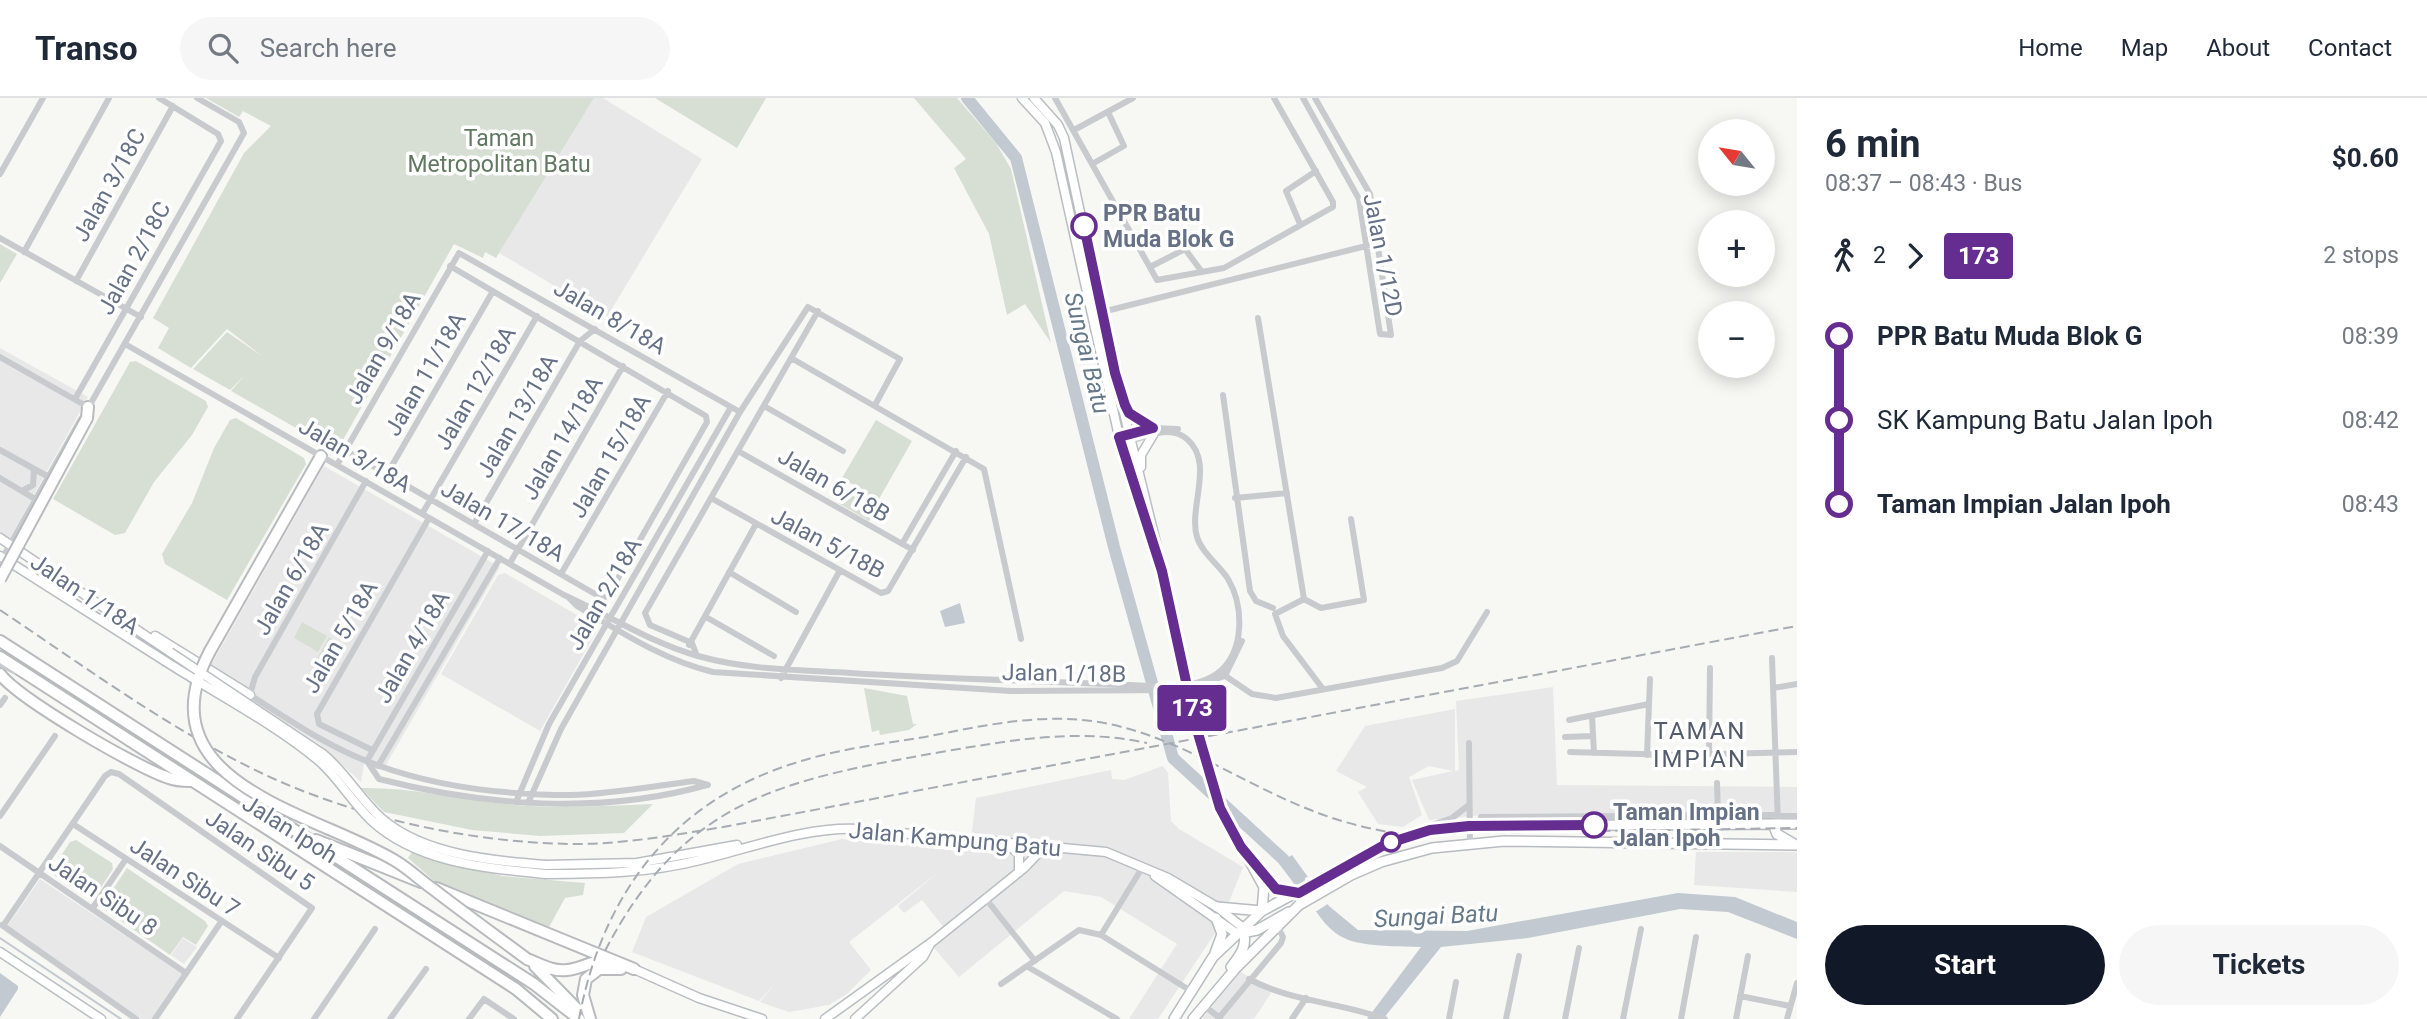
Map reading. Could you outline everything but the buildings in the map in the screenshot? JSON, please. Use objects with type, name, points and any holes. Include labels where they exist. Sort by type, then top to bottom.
[{"type":"highway","points":[[0,579],[88,413]]},
{"type":"highway","points":[[321,456],[197,676],[193,718],[206,752],[225,773],[287,811],[396,861],[527,959],[588,1019]]},
{"type":"highway","name":"Jalan Ipoh","points":[[0,641],[290,830],[534,984],[579,1019]]},
{"type":"highway","name":"Jalan Ipoh","points":[[0,657],[516,989],[552,1019]]},
{"type":"highway","points":[[0,674],[8,684],[25,696],[127,758],[170,779],[192,781]]},
{"type":"highway","points":[[290,830],[634,969]]},
{"type":"highway","points":[[527,959],[558,970],[569,970],[604,960],[617,961]]},
{"type":"highway","points":[[588,1019],[583,995],[589,974],[609,968],[634,969]]},
{"type":"main road","points":[[1755,845],[1775,822]]},
{"type":"main road","points":[[1775,822],[1796,845]]},
{"type":"main road","points":[[1213,957],[1262,911],[1386,844],[1430,830],[1469,826],[1775,822],[1797,824]]},
{"type":"main road","points":[[1241,931],[1257,930],[1329,887],[1381,862],[1432,848],[1553,841],[1796,845]]},
{"type":"main road","points":[[1247,856],[1265,887],[1262,911]]},
{"type":"main road","points":[[1282,902],[1302,904]]},
{"type":"main road","points":[[1203,1005],[1302,904]]},
{"type":"main road","points":[[1217,907],[1262,911]]},
{"type":"main road","points":[[1174,1019],[1213,957],[1222,934],[1216,918]]},
{"type":"main road","points":[[1193,1019],[1242,951],[1241,931]]},
{"type":"street","points":[[0,174],[43,98]]},
{"type":"street","points":[[24,252],[109,98]]},
{"type":"street","points":[[159,98],[173,106]]},
{"type":"street","points":[[1,556],[47,476],[88,413],[242,138],[243,127],[197,98]]},
{"type":"street","points":[[1022,98],[1045,123],[1056,152],[1120,440],[1162,571]]},
{"type":"street","points":[[1034,98],[1062,132],[1104,312],[1115,373],[1209,773],[1220,808],[1247,856],[1282,902]]},
{"type":"street","points":[[1055,98],[1157,280],[1224,268],[1333,207],[1316,171],[1274,98]]},
{"type":"street","points":[[1074,130],[1133,98]]},
{"type":"street","name":"Jalan 1/12D","points":[[1303,98],[1359,199],[1380,334],[1391,335],[1370,194],[1315,98]]},
{"type":"street","name":"Jalan 2/18C","points":[[75,399],[220,141],[218,134],[173,106]]},
{"type":"street","name":"Jalan 3/18C","points":[[76,281],[173,106]]},
{"type":"street","points":[[1092,164],[1124,146],[1108,112]]},
{"type":"street","points":[[1300,224],[1286,191],[1316,171]]},
{"type":"street","points":[[0,238],[141,317]]},
{"type":"street","points":[[1100,352],[1099,318],[1104,312],[1378,243]]},
{"type":"street","points":[[1150,267],[1185,249],[1202,272]]},
{"type":"street","name":"Jalan 9/18A","points":[[337,465],[456,254],[462,253]]},
{"type":"street","name":"Jalan 8/18A","points":[[462,253],[740,412]]},
{"type":"street","points":[[450,266],[667,391]]},
{"type":"street","points":[[1083,276],[1097,308],[1104,312]]},
{"type":"street","name":"Jalan 11/18A","points":[[387,474],[493,291]]},
{"type":"street","name":"Jalan 2/18A","points":[[528,803],[561,729],[740,412],[807,308],[818,311],[645,613],[650,625],[692,643]]},
{"type":"street","points":[[818,311],[900,359],[874,405]]},
{"type":"street","name":"Jalan 12/18A","points":[[422,514],[537,316]]},
{"type":"street","points":[[1258,318],[1304,599]]},
{"type":"street","name":"Jalan 13/18A","points":[[474,524],[580,341],[595,329]]},
{"type":"street","name":"Jalan 3/18A","points":[[125,344],[610,621]]},
{"type":"street","points":[[0,357],[75,399],[88,413]]},
{"type":"street","name":"Jalan 1/18B","points":[[791,358],[984,469],[1021,639]]},
{"type":"street","name":"Jalan 14/18A","points":[[510,563],[623,366]]},
{"type":"street","points":[[1115,373],[1126,409],[1153,432]]},
{"type":"street","name":"Jalan 17/18A","points":[[345,450],[602,598],[608,596],[707,422],[704,414],[667,391]]},
{"type":"street","name":"Jalan 15/18A","points":[[561,574],[667,391]]},
{"type":"street","points":[[1223,395],[1235,498],[1251,597],[1273,608]]},
{"type":"street","points":[[764,406],[843,451]]},
{"type":"street","name":"Jalan 2/18A","points":[[516,802],[550,724],[731,407]]},
{"type":"street","points":[[1120,440],[1169,427],[1191,438],[1199,452],[1204,473],[1200,535],[1231,577],[1242,613],[1241,644],[1223,674],[1245,690],[1266,698],[1451,666],[1459,659],[1466,642],[1487,612]]},
{"type":"street","points":[[1145,492],[1141,454],[1153,432]]},
{"type":"street","points":[[0,450],[47,476]]},
{"type":"street","name":"Jalan 6/18B","points":[[738,451],[913,550]]},
{"type":"street","points":[[902,544],[956,451]]},
{"type":"street","points":[[913,550],[966,457]]},
{"type":"street","points":[[22,491],[35,482],[34,470]]},
{"type":"street","points":[[0,478],[35,499]]},
{"type":"street","name":"Jalan 6/18A","points":[[250,695],[255,677],[366,481]]},
{"type":"street","points":[[1235,498],[1287,493]]},
{"type":"street","name":"Jalan 5/18B","points":[[711,498],[874,592],[888,592],[913,550]]},
{"type":"street","name":"Jalan 5/18A","points":[[372,750],[319,724],[317,713],[429,518]]},
{"type":"street","points":[[1304,599],[1321,608],[1364,600],[1351,519]]},
{"type":"street","points":[[681,650],[692,643],[756,524]]},
{"type":"street","name":"Jalan 1/18A","points":[[0,538],[122,617],[170,652]]},
{"type":"street","name":"Jalan 4/18A","points":[[367,761],[488,551]]},
{"type":"street","name":"Jalan 1/18A","points":[[1,556],[165,661]]},
{"type":"street","name":"Jalan 4/18A","points":[[379,766],[500,558]]},
{"type":"street","points":[[729,572],[796,612]]},
{"type":"street","points":[[781,677],[839,572]]},
{"type":"street","points":[[1304,599],[1275,614],[1283,636],[1323,689]]},
{"type":"street","points":[[122,617],[321,739],[379,766],[438,782],[533,793],[573,795],[694,781],[708,785],[671,793],[577,805],[528,803],[435,794],[379,779],[367,761]]},
{"type":"street","points":[[706,617],[774,656]]},
{"type":"street","name":"Jalan 1/18B","points":[[610,621],[622,623],[697,656],[744,666],[1173,689],[1223,674]]},
{"type":"street","name":"Jalan 1/18B","points":[[610,621],[618,631],[645,647],[696,668],[781,677],[1092,693],[1128,688]]},
{"type":"street","points":[[692,643],[697,656]]},
{"type":"street","name":"Jalan Kampung Batu","points":[[170,652],[323,754],[337,765],[366,804],[384,821],[411,838],[481,857],[546,869]]},
{"type":"street","points":[[428,655],[439,662]]},
{"type":"street","points":[[1772,658],[1775,822]]},
{"type":"street","name":"Jalan Kampung Batu","points":[[165,661],[317,760],[364,814],[396,839],[421,851],[473,865],[641,872],[757,844],[849,828],[1106,852],[1142,867],[1216,918],[1241,931]]},
{"type":"street","points":[[0,664],[56,694]]},
{"type":"street","points":[[1709,754],[1710,668]]},
{"type":"street","points":[[1647,755],[1650,679]]},
{"type":"street","points":[[1091,684],[1092,693]]},
{"type":"street","points":[[1773,688],[1797,684]]},
{"type":"street","points":[[0,705],[5,698]]},
{"type":"street","points":[[1569,720],[1649,704]]},
{"type":"street","points":[[1592,716],[1594,753]]},
{"type":"street","points":[[0,816],[55,736]]},
{"type":"street","points":[[1565,737],[1593,736]]},
{"type":"street","points":[[1469,743],[1470,844]]},
{"type":"street","points":[[1570,752],[1647,755],[1797,752]]},
{"type":"street","name":"Jalan Sibu 5","points":[[73,824],[111,772],[119,774],[309,904],[310,912],[239,1016]]},
{"type":"street","points":[[1717,783],[1718,815]]},
{"type":"street","points":[[670,784],[671,793]]},
{"type":"street","points":[[1469,805],[1480,817],[1504,827]]},
{"type":"street","points":[[1386,844],[1452,818],[1469,805]]},
{"type":"street","points":[[1480,817],[1718,815],[1775,822],[1797,816]]},
{"type":"street","points":[[73,824],[2,925],[136,1019]]},
{"type":"street","name":"Jalan Sibu 7","points":[[73,824],[279,958]]},
{"type":"street","points":[[1004,842],[1019,854],[1019,872]]},
{"type":"street","name":"Jalan Sibu 8","points":[[0,846],[186,973]]},
{"type":"street","points":[[825,1019],[932,942],[1019,872],[1045,846]]},
{"type":"street","points":[[1247,856],[1276,889],[1299,893]]},
{"type":"street","points":[[92,909],[126,859]]},
{"type":"street","points":[[1101,935],[1142,867]]},
{"type":"street","name":"Jalan Kampung Batu","points":[[1150,872],[1168,878],[1217,907],[1241,931]]},
{"type":"street","points":[[986,899],[1035,961]]},
{"type":"street","points":[[155,1019],[221,922]]},
{"type":"street","points":[[1203,1005],[1220,1018],[1249,979],[1281,943],[1283,937],[1278,927]]},
{"type":"street","points":[[314,1019],[375,929]]},
{"type":"street","points":[[1623,1019],[1641,929]]},
{"type":"street","points":[[1001,984],[1028,967],[1075,930],[1101,935],[1191,991]]},
{"type":"street","points":[[1681,1019],[1696,937]]},
{"type":"street","points":[[855,1019],[923,957],[932,942]]},
{"type":"street","points":[[1565,1019],[1579,948]]},
{"type":"street","points":[[0,952],[100,1019]]},
{"type":"street","points":[[1736,1019],[1748,956]]},
{"type":"street","points":[[1506,1019],[1519,957]]},
{"type":"street","points":[[1028,967],[1117,1019]]},
{"type":"street","points":[[390,1019],[426,969]]},
{"type":"street","points":[[634,969],[697,997],[771,1019]]},
{"type":"street","points":[[1249,979],[1273,993],[1363,1010],[1385,1019]]},
{"type":"street","points":[[1449,1019],[1456,982]]},
{"type":"street","points":[[1787,1019],[1797,983]]},
{"type":"street","points":[[1740,996],[1790,1006]]},
{"type":"street","points":[[1292,1019],[1306,998]]},
{"type":"street","points":[[469,1019],[484,999],[514,1019]]},
{"type":"street","points":[[239,1016],[250,1019]]},
{"type":"shaded area","points":[[594,98],[603,98],[702,159],[607,317],[499,253]]},
{"type":"shaded area","points":[[0,348],[88,397],[5,547],[0,544]]},
{"type":"shaded area","points":[[324,466],[500,567],[383,770],[364,764],[361,782],[319,744],[207,672]]},
{"type":"shaded area","points":[[505,573],[594,625],[596,632],[540,731],[441,674],[498,575]]},
{"type":"shaded area","points":[[960,603],[965,623],[945,627],[940,611]]},
{"type":"shaded area","points":[[1553,687],[1557,785],[1797,787],[1797,817],[1483,815],[1429,820],[1412,780],[1453,771],[1429,766],[1409,777],[1422,815],[1403,827],[1378,824],[1358,792],[1367,787],[1336,771],[1365,726],[1455,709],[1455,771],[1459,770],[1456,701]]},
{"type":"shaded area","points":[[1163,766],[1168,773],[1171,821],[1179,829],[1243,867],[1219,927],[1158,1019],[1129,1019],[1177,944],[1101,897],[1064,891],[959,977],[933,947],[949,934],[922,900],[904,913],[898,906],[941,870],[849,942],[871,970],[847,994],[829,1005],[789,1012],[760,1002],[776,982],[759,1001],[632,952],[646,917],[738,864],[842,839],[965,851],[970,847],[976,798],[1111,770],[1112,779],[1124,780]]},
{"type":"shaded area","points":[[1696,852],[1797,852],[1797,892],[1694,885]]},
{"type":"shaded area","points":[[1292,855],[1329,906],[1358,930],[1467,931],[1678,893],[1735,897],[1797,922],[1797,939],[1728,912],[1680,909],[1528,938],[1441,947],[1383,1019],[1367,1019],[1421,947],[1370,945],[1339,935],[1317,912],[1290,868],[1286,859]]},
{"type":"shaded area","points":[[40,879],[183,974],[152,1019],[132,1019],[4,931]]},
{"type":"shaded area","points":[[183,938],[197,947],[184,964],[171,955]]},
{"type":"shaded area","points":[[1240,971],[1271,993],[1254,1019],[1202,1019]]},
{"type":"shaded area","points":[[0,973],[18,986],[18,989],[0,1017]]},
{"type":"green space","name":"Taman Metropolitan Batu","points":[[206,98],[594,98],[496,258],[485,252],[483,258],[454,244],[339,447],[331,448],[231,391],[245,375],[230,390],[193,369],[227,332],[262,356],[227,329],[191,368],[158,348],[169,328],[153,318],[244,153],[271,126],[243,111],[239,117]]},
{"type":"green space","points":[[655,98],[766,98],[737,148]]},
{"type":"green space","points":[[914,98],[957,98],[996,143],[1011,169],[1051,343],[1025,304],[1007,315],[989,234],[954,168],[966,159]]},
{"type":"green space","points":[[0,244],[17,254],[0,283]]},
{"type":"green space","points":[[136,361],[206,401],[208,407],[192,435],[154,482],[125,533],[115,535],[53,499],[130,362]]},
{"type":"green space","points":[[236,418],[304,458],[306,464],[227,600],[165,564],[162,554],[192,503],[214,448],[230,420]]},
{"type":"green space","points":[[876,420],[912,441],[879,499],[873,496],[869,503],[857,496],[860,490],[869,494],[842,478]]},
{"type":"green space","points":[[845,491],[876,509],[869,521],[838,503]]},
{"type":"green space","points":[[302,622],[327,636],[318,652],[294,638]]},
{"type":"green space","points":[[329,637],[344,646],[331,671],[315,662]]},
{"type":"green space","points":[[864,688],[907,696],[913,724],[917,724],[909,730],[880,735],[879,730],[872,732]]},
{"type":"green space","points":[[361,788],[416,791],[524,806],[653,804],[624,833],[540,836],[472,830],[384,812]]},
{"type":"green space","points":[[76,840],[112,863],[113,869],[96,895],[89,897],[54,875],[53,868],[70,842]]},
{"type":"green space","points":[[412,852],[502,876],[585,883],[583,895],[565,898],[549,927],[434,881],[408,858]]},
{"type":"green space","points":[[127,868],[205,921],[208,926],[196,945],[183,937],[170,955],[101,907]]},
{"type":"pier","points":[[1312,874],[1331,902],[1312,914],[1295,884]]},
{"type":"waterway","name":"Sungai Batu","points":[[967,98],[1016,158],[1114,547],[1173,758],[1283,859],[1299,880]]},
{"type":"waterway","points":[[0,938],[121,1019]]},
{"type":"railway","points":[[0,610],[172,724],[281,782],[351,808],[425,827],[500,839],[575,844],[631,841],[723,827],[1797,626]]},
{"type":"railway","points":[[579,1019],[590,974],[605,932],[625,894],[650,859],[679,828],[713,802],[751,780],[811,758],[994,724],[1040,719],[1086,720],[1135,731],[1186,750],[1319,813],[1376,830],[1400,834],[1797,828]]},
{"type":"railway","points":[[605,951],[636,899],[669,859],[705,828],[744,804],[787,787],[885,762],[1019,740],[1095,736],[1147,743]]},
{"type":"bus line","name":"173","points":[[1084,226],[1115,373],[1126,409],[1153,428],[1119,437],[1142,517],[1162,571],[1195,723],[1209,773],[1220,808],[1247,856],[1276,889],[1299,893],[1386,844],[1430,830],[1469,826],[1594,825]]},
{"type":"place","name":"PPR Batu Muda Blok G","points":[[1084,226]]},
{"type":"place","name":"Taman Impian Jalan Ipoh","points":[[1594,825]]},
{"type":"district","name":"TAMAN IMPIAN","points":[[1700,745]]}]
